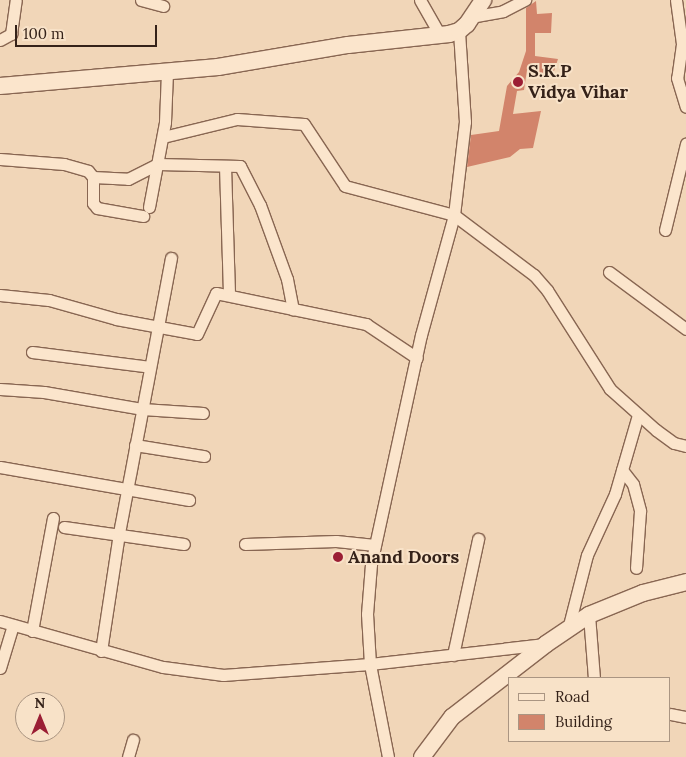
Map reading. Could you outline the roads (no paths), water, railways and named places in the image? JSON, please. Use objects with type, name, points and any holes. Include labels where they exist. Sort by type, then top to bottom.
[{"type":"main road","points":[[0,86],[167,72],[245,63],[348,45],[440,35],[460,31],[476,16],[484,0]]},
{"type":"main road","points":[[422,757],[452,717],[546,644],[589,615],[644,594],[686,582]]},
{"type":"street","points":[[0,40],[11,34],[16,0]]},
{"type":"street","points":[[141,0],[164,6]]},
{"type":"street","points":[[420,0],[440,35]]},
{"type":"street","points":[[476,16],[503,11],[525,0]]},
{"type":"street","points":[[676,0],[682,44],[677,78],[686,107]]},
{"type":"street","points":[[388,757],[370,664],[367,614],[375,545],[416,358],[454,215],[465,122],[460,31]]},
{"type":"street","points":[[94,177],[93,203],[97,208],[146,212],[163,138],[167,72]]},
{"type":"street","points":[[163,138],[237,119],[304,124],[345,186],[454,215],[534,275],[547,290],[610,389],[674,443],[686,446]]},
{"type":"street","points":[[665,230],[686,144]]},
{"type":"street","points":[[0,159],[64,164],[88,171],[94,177],[128,179],[158,164],[240,166],[257,200],[287,279],[293,309]]},
{"type":"street","points":[[225,166],[229,294]]},
{"type":"street","points":[[101,652],[119,533],[171,258]]},
{"type":"street","points":[[609,272],[686,329]]},
{"type":"street","points":[[0,295],[49,300],[116,319],[198,334],[216,293],[229,294],[366,324],[416,358]]},
{"type":"street","points":[[32,352],[150,367]]},
{"type":"street","points":[[0,389],[44,392],[142,409],[204,413]]},
{"type":"street","points":[[568,629],[587,555],[615,494],[638,414]]},
{"type":"street","points":[[135,445],[204,456]]},
{"type":"street","points":[[0,467],[189,500]]},
{"type":"street","points":[[622,470],[633,484],[640,511],[636,568]]},
{"type":"street","points":[[32,631],[53,518]]},
{"type":"street","points":[[64,527],[119,533],[184,544]]},
{"type":"street","points":[[453,655],[478,540]]},
{"type":"street","points":[[245,544],[336,541],[375,545]]},
{"type":"street","points":[[589,615],[594,677]]},
{"type":"street","points":[[0,621],[101,652],[163,667],[223,675],[370,664],[546,644]]},
{"type":"street","points":[[0,668],[13,625]]},
{"type":"street","points":[[671,714],[686,717]]},
{"type":"street","points":[[128,757],[133,740]]},
{"type":"place","name":"S.K.P Vidya Vihar","points":[[518,82]]},
{"type":"place","name":"Anand Doors","points":[[338,557]]}]
